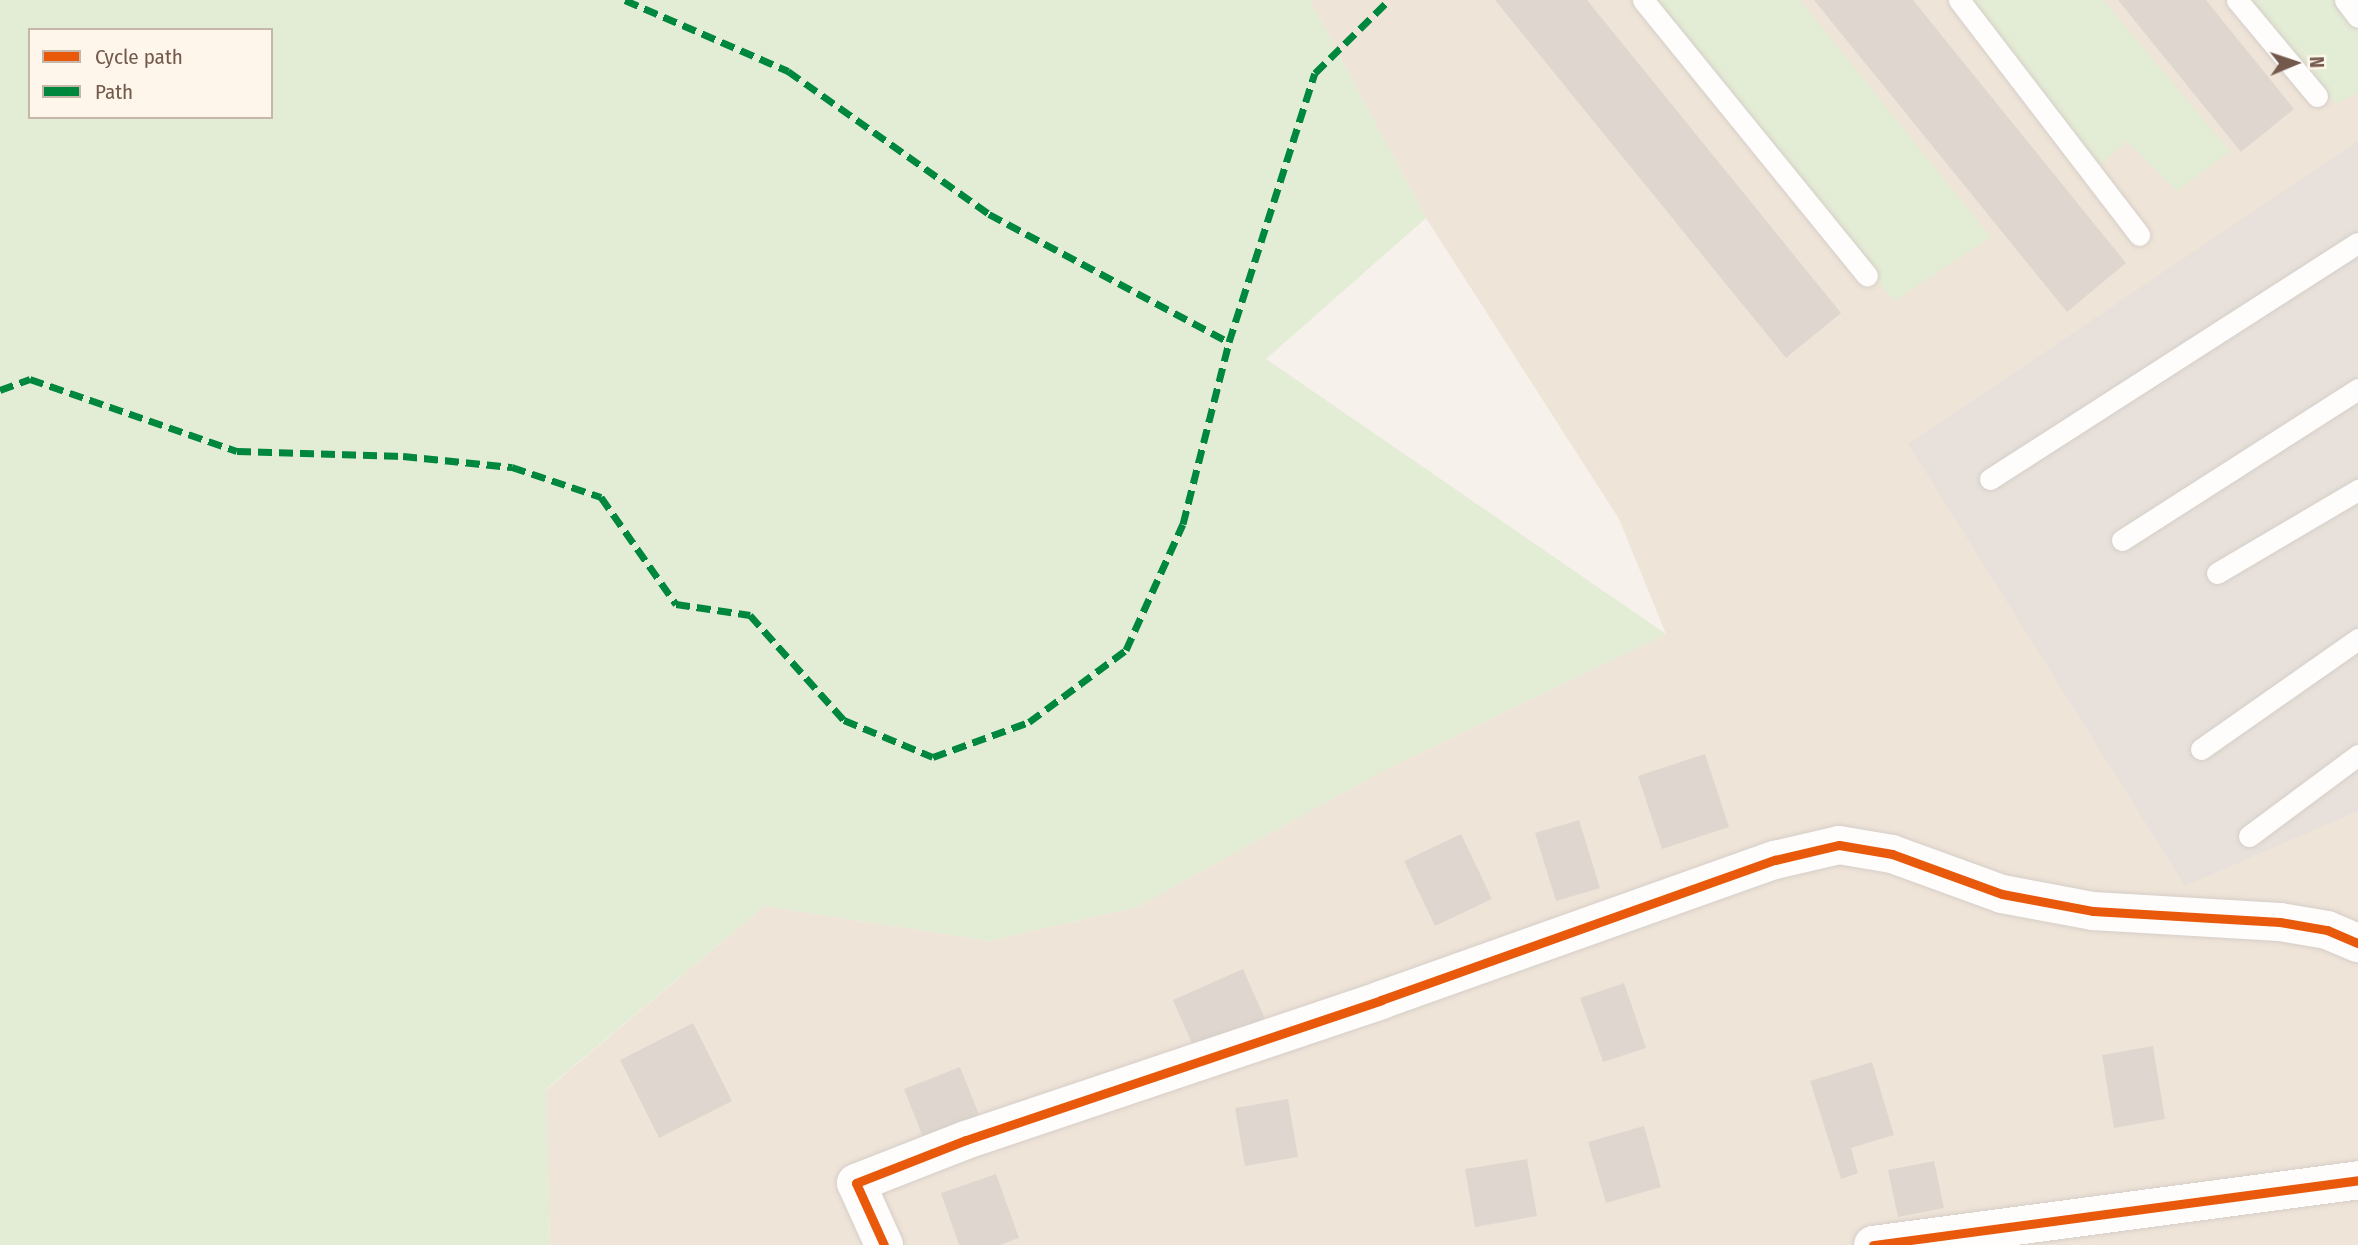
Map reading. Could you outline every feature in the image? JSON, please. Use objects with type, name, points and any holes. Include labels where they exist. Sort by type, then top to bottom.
[{"type":"street","points":[[884,1245],[856,1183],[966,1140],[1381,1000],[1762,864],[1839,845],[1892,854],[2002,894],[2094,911],[2280,922],[2327,930],[2358,943]]},
{"type":"street","points":[[1873,1245],[2358,1180]]},
{"type":"lane","points":[[1643,0],[1867,276]]},
{"type":"lane","points":[[1959,0],[2139,235]]},
{"type":"lane","points":[[2237,0],[2317,96]]},
{"type":"lane","points":[[2345,0],[2358,17]]},
{"type":"lane","points":[[1990,479],[2358,243]]},
{"type":"lane","points":[[2122,540],[2358,389]]},
{"type":"lane","points":[[2217,573],[2358,490]]},
{"type":"lane","points":[[2201,749],[2358,639]]},
{"type":"lane","points":[[2249,836],[2358,755]]},
{"type":"shaded area","points":[[1310,0],[2358,0],[2358,1245],[550,1245],[546,1090],[765,906],[989,941],[1137,907],[1381,772],[1666,634],[1619,519],[1426,218]]},
{"type":"shaded area","points":[[2358,141],[2358,811],[2185,886],[1908,444]]},
{"type":"green space","points":[[0,0],[1310,0],[1426,218],[1266,359],[1666,634],[1381,772],[1137,907],[989,941],[765,906],[546,1089],[550,1245],[0,1245]]},
{"type":"green space","points":[[1652,0],[1800,0],[1991,237],[1894,301]]},
{"type":"green space","points":[[1964,0],[2103,0],[2230,151],[2177,191],[2127,141],[2098,166]]},
{"type":"green space","points":[[2251,0],[2358,0],[2358,93],[2336,104]]},
{"type":"building","points":[[1495,0],[1587,0],[1841,313],[1786,358]]},
{"type":"building","points":[[1814,0],[1913,0],[2126,263],[2067,312]]},
{"type":"building","points":[[2118,0],[2206,0],[2294,109],[2241,152]]},
{"type":"building","points":[[1705,754],[1729,827],[1662,849],[1638,776]]},
{"type":"building","points":[[1579,820],[1600,888],[1556,901],[1535,833]]},
{"type":"building","points":[[1461,834],[1492,899],[1435,926],[1404,861]]},
{"type":"building","points":[[1243,969],[1266,1021],[1196,1053],[1173,1000]]},
{"type":"building","points":[[1624,983],[1646,1048],[1603,1062],[1580,998]]},
{"type":"building","points":[[693,1023],[732,1101],[659,1138],[620,1060]]},
{"type":"building","points":[[2153,1046],[2165,1119],[2114,1128],[2102,1055]]},
{"type":"building","points":[[1872,1062],[1894,1135],[1851,1148],[1858,1173],[1841,1179],[1810,1081]]},
{"type":"building","points":[[960,1067],[982,1122],[926,1145],[904,1089]]},
{"type":"building","points":[[1288,1099],[1298,1157],[1245,1166],[1235,1108]]},
{"type":"building","points":[[1644,1126],[1661,1187],[1606,1203],[1588,1142]]},
{"type":"building","points":[[1527,1159],[1537,1216],[1475,1227],[1465,1169]]},
{"type":"building","points":[[1934,1161],[1944,1208],[1898,1217],[1888,1170]]},
{"type":"building","points":[[996,1174],[1019,1238],[1000,1245],[959,1245],[941,1193]]},
{"type":"marked path","points":[[625,0],[788,71],[989,214],[1229,342]]},
{"type":"marked path","points":[[0,390],[30,379],[237,451],[403,456],[512,467],[601,497],[676,604],[750,615],[844,720],[933,757],[1029,722],[1126,650],[1183,524],[1229,342],[1315,73],[1389,0]]},
{"type":"cycle path","points":[[884,1245],[856,1183],[966,1140],[1381,1000],[1775,860],[1839,845],[1892,854],[2002,894],[2093,911],[2280,922],[2327,930],[2358,943]]},
{"type":"cycle path","points":[[1873,1245],[2358,1180]]}]
